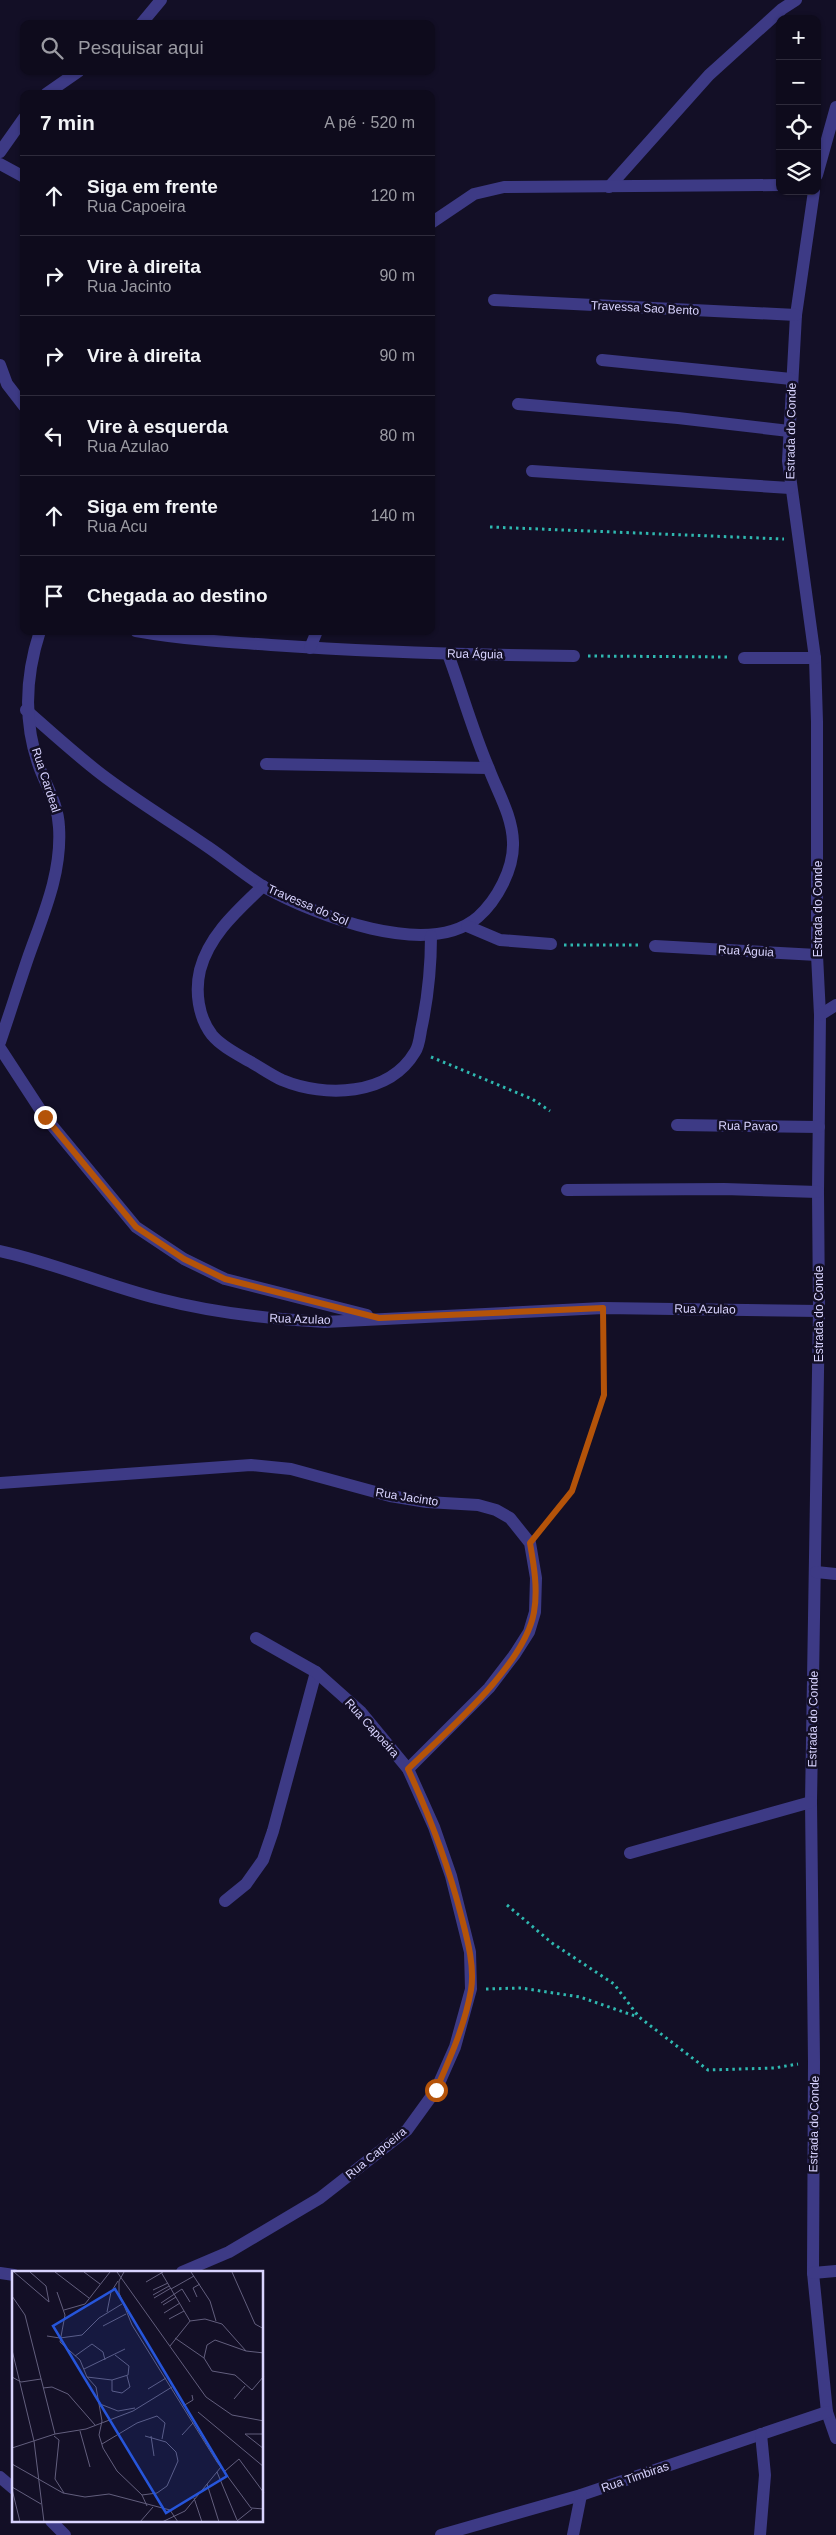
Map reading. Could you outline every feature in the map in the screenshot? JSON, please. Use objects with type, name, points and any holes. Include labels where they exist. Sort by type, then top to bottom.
[{"type":"street","points":[[144,20],[161,0]]},
{"type":"street","points":[[609,187],[709,75],[782,9],[796,0]]},
{"type":"street","points":[[52,90],[73,75]]},
{"type":"street","points":[[821,161],[836,107]]},
{"type":"street","points":[[0,152],[20,124]]},
{"type":"street","points":[[0,164],[20,175]]},
{"type":"street","points":[[435,220],[474,194],[504,187],[776,185]]},
{"type":"street","name":"Estrada do Conde","points":[[813,195],[796,315],[789,431],[790,488],[800,540],[814,658],[817,732],[817,954],[820,1015],[819,1311],[811,1802],[814,2062],[813,2273],[827,2412],[836,2438]]},
{"type":"street","name":"Travessa Sao Bento","points":[[494,300],[796,315]]},
{"type":"street","points":[[602,360],[791,379]]},
{"type":"street","points":[[0,365],[8,384],[20,400]]},
{"type":"street","points":[[518,404],[678,418],[789,431]]},
{"type":"street","points":[[532,471],[790,488]]},
{"type":"street","name":"Rua Cardeal","points":[[0,1042],[54,886],[59,858],[60,826],[55,800],[40,769],[26,710],[33,653],[39,635]]},
{"type":"street","name":"Rua Águia","points":[[165,635],[202,640],[310,648],[448,654],[574,656]]},
{"type":"street","points":[[310,648],[315,635]]},
{"type":"street","name":"Travessa do Sol","points":[[26,710],[100,773],[263,886],[341,921],[389,932],[431,936],[450,933],[467,926],[492,905],[507,873],[513,844],[511,826],[504,802],[488,768],[448,654]]},
{"type":"street","points":[[744,658],[814,658]]},
{"type":"street","points":[[266,764],[488,768]]},
{"type":"street","points":[[263,886],[229,919],[208,949],[200,970],[197,993],[202,1017],[212,1035],[233,1052],[281,1080],[313,1089],[349,1091],[381,1082],[400,1070],[416,1051],[431,972],[431,936]]},
{"type":"street","points":[[467,926],[500,940],[551,944]]},
{"type":"street","name":"Rua Águia","points":[[656,946],[817,954]]},
{"type":"street","points":[[820,1015],[836,1005]]},
{"type":"street","points":[[0,1048],[45,1117],[136,1227],[184,1259],[225,1279],[379,1318]]},
{"type":"street","name":"Rua Pavao","points":[[677,1125],[819,1127]]},
{"type":"street","points":[[567,1190],[724,1189],[818,1192]]},
{"type":"street","name":"Rua Azulao","points":[[0,1251],[159,1299],[230,1315],[325,1322],[603,1308],[819,1311]]},
{"type":"street","name":"Rua Jacinto","points":[[0,1483],[251,1465],[291,1469],[390,1496],[427,1502],[478,1505],[496,1510],[510,1518],[530,1543],[536,1578],[534,1612],[529,1632],[516,1654],[488,1688],[408,1769]]},
{"type":"street","points":[[816,1572],[836,1574]]},
{"type":"street","name":"Rua Capoeira","points":[[184,2271],[229,2252],[320,2198],[407,2130],[440,2082],[455,2047],[471,1989],[470,1952],[451,1876],[434,1827],[408,1769],[361,1712],[316,1672],[256,1638]]},
{"type":"street","points":[[225,1901],[246,1884],[262,1860],[273,1831],[316,1672]]},
{"type":"street","points":[[630,1853],[811,1802]]},
{"type":"street","points":[[813,2273],[836,2271]]},
{"type":"street","name":"Rua Timbiras","points":[[440,2535],[581,2495],[827,2412]]},
{"type":"street","points":[[760,2434],[764,2476],[760,2535]]},
{"type":"street","points":[[0,2477],[12,2487]]},
{"type":"street","points":[[573,2535],[581,2495]]},
{"type":"street","points":[[52,2522],[64,2535]]},
{"type":"path","points":[[490,527],[800,540]]},
{"type":"path","points":[[574,656],[744,658]]},
{"type":"path","points":[[551,944],[656,946]]},
{"type":"path","points":[[416,1051],[532,1099],[550,1112]]},
{"type":"path","points":[[530,1543],[572,1491],[604,1395],[603,1308]]},
{"type":"path","points":[[508,1905],[552,1943],[614,1984],[639,2017],[708,2070],[774,2068],[814,2062]]},
{"type":"path","points":[[471,1989],[521,1988],[580,1997],[639,2017]]},
{"type":"route","points":[[45,1117],[99,1185],[136,1227],[184,1259],[225,1279],[379,1318],[603,1308],[604,1395],[572,1491],[530,1543],[536,1578],[534,1612],[529,1632],[516,1654],[488,1688],[408,1769],[434,1827],[451,1876],[470,1952],[471,1989],[455,2047],[436,2090]]}]
